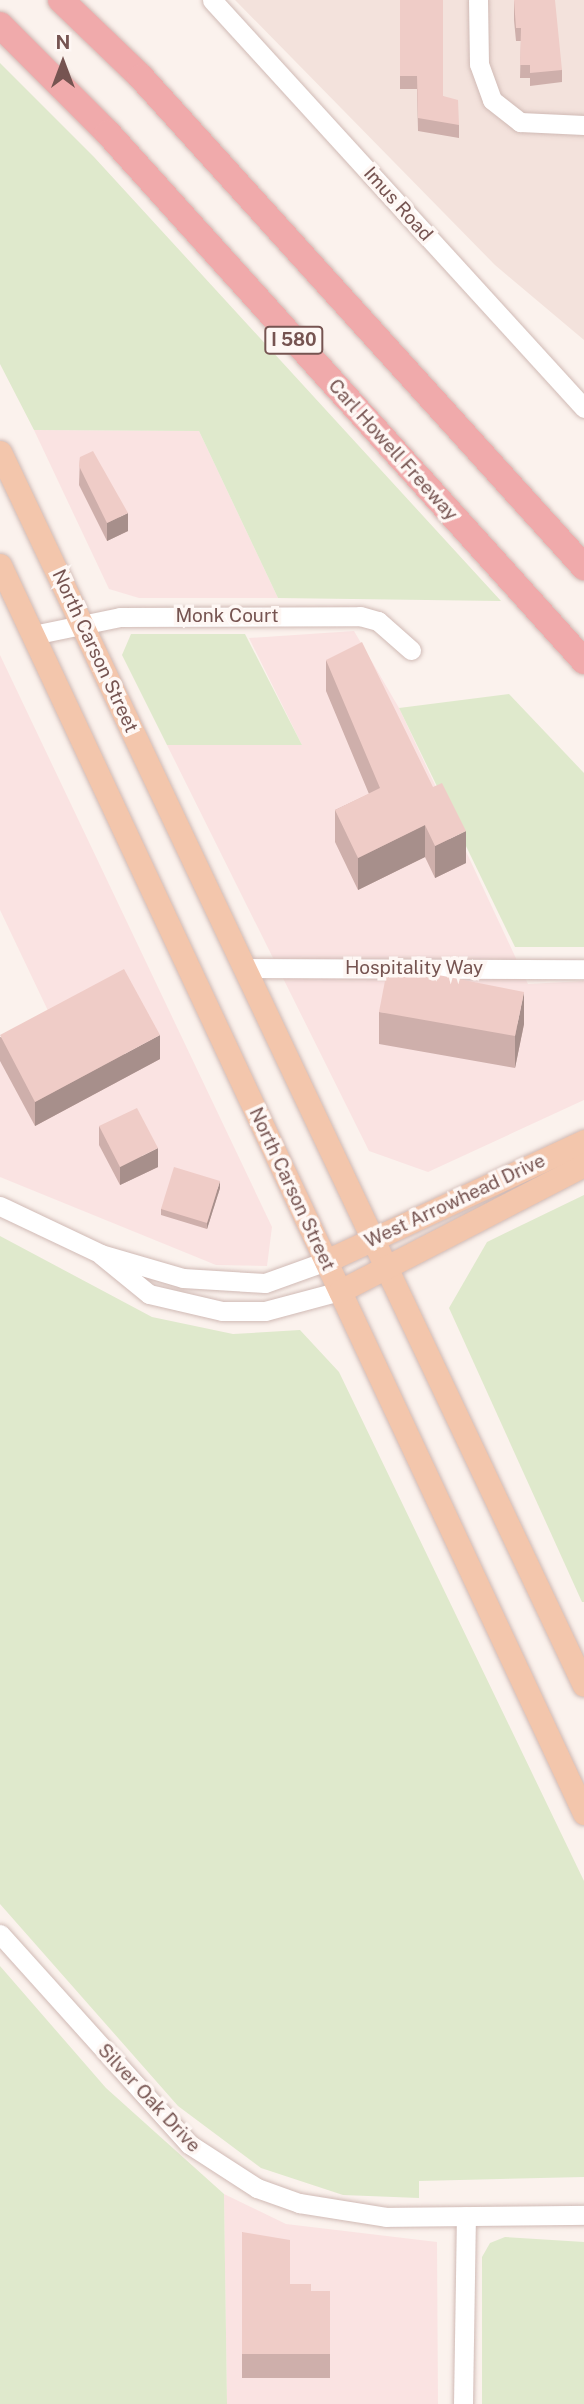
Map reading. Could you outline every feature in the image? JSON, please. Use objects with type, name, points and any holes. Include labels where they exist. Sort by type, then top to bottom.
[{"type":"highway","points":[[61,0],[141,77],[584,567]]},
{"type":"highway","name":"Carl Howell Freeway","points":[[0,25],[108,133],[584,661]]},
{"type":"main road","name":"North Carson Street","points":[[0,452],[584,1685]]},
{"type":"main road","name":"North Carson Street","points":[[0,565],[584,1813]]},
{"type":"main road","name":"West Arrowhead Drive","points":[[326,1261],[584,1141]]},
{"type":"main road","name":"West Arrowhead Drive","points":[[340,1291],[584,1165]]},
{"type":"street","name":"Imus Road","points":[[212,0],[584,408]]},
{"type":"street","points":[[478,0],[479,64],[492,100],[520,122],[584,125]]},
{"type":"street","name":"Monk Court","points":[[33,635],[80,621],[360,616],[378,621],[411,650]]},
{"type":"street","name":"Hospitality Way","points":[[244,968],[584,969]]},
{"type":"street","points":[[0,1206],[100,1254],[183,1278],[241,1284],[288,1279],[326,1261]]},
{"type":"street","points":[[100,1254],[149,1294],[222,1311],[265,1311],[340,1291]]},
{"type":"street","name":"Silver Oak Drive","points":[[0,1934],[156,2109],[219,2168],[278,2196],[345,2213],[584,2216]]},
{"type":"street","points":[[463,2404],[466,2216]]},
{"type":"shaded area","points":[[235,0],[584,0],[584,340],[495,265]]},
{"type":"shaded area","points":[[34,430],[199,431],[278,598],[139,598],[109,589]]},
{"type":"shaded area","points":[[354,631],[399,708],[528,984],[584,981],[584,1100],[428,1172],[369,1151],[167,745],[302,745],[249,638]]},
{"type":"shaded area","points":[[0,655],[272,1227],[267,1266],[216,1265],[0,1177],[0,1046],[51,1017],[0,910]]},
{"type":"shaded area","points":[[224,2194],[286,2224],[437,2242],[438,2404],[227,2404]]},
{"type":"green space","points":[[0,63],[94,157],[501,601],[278,598],[199,431],[34,430],[0,364]]},
{"type":"green space","points":[[131,634],[245,634],[302,745],[167,745],[122,655]]},
{"type":"green space","points":[[509,694],[584,773],[584,947],[515,947],[399,708]]},
{"type":"green space","points":[[584,1195],[582,1602],[449,1308],[487,1242]]},
{"type":"green space","points":[[0,1236],[152,1317],[233,1334],[300,1330],[339,1372],[584,1881],[584,2177],[419,2181],[419,2198],[343,2195],[261,2168],[178,2106],[0,1904]]},
{"type":"green space","points":[[0,1966],[106,2088],[224,2194],[227,2404],[0,2404]]},
{"type":"green space","points":[[505,2237],[584,2242],[584,2404],[482,2404],[482,2257],[490,2243]]},
{"type":"building","points":[[400,0],[443,0],[443,96],[458,100],[459,125],[418,118],[417,76],[400,76]]},
{"type":"building","points":[[514,0],[555,0],[562,70],[530,73],[530,65],[520,65],[521,28],[516,28]]},
{"type":"building","points":[[93,451],[128,513],[107,523],[79,466],[80,457]]},
{"type":"building","points":[[362,642],[433,787],[442,783],[466,831],[435,846],[425,825],[358,858],[335,810],[380,788],[326,660]]},
{"type":"building","points":[[388,965],[524,992],[515,1036],[379,1012]]},
{"type":"building","points":[[124,969],[160,1035],[35,1102],[0,1035]]},
{"type":"building","points":[[137,1108],[158,1148],[120,1167],[99,1126]]},
{"type":"building","points":[[174,1167],[220,1181],[207,1223],[161,1209]]},
{"type":"building","points":[[242,2232],[290,2240],[290,2284],[311,2284],[311,2291],[330,2291],[330,2354],[242,2354]]}]
